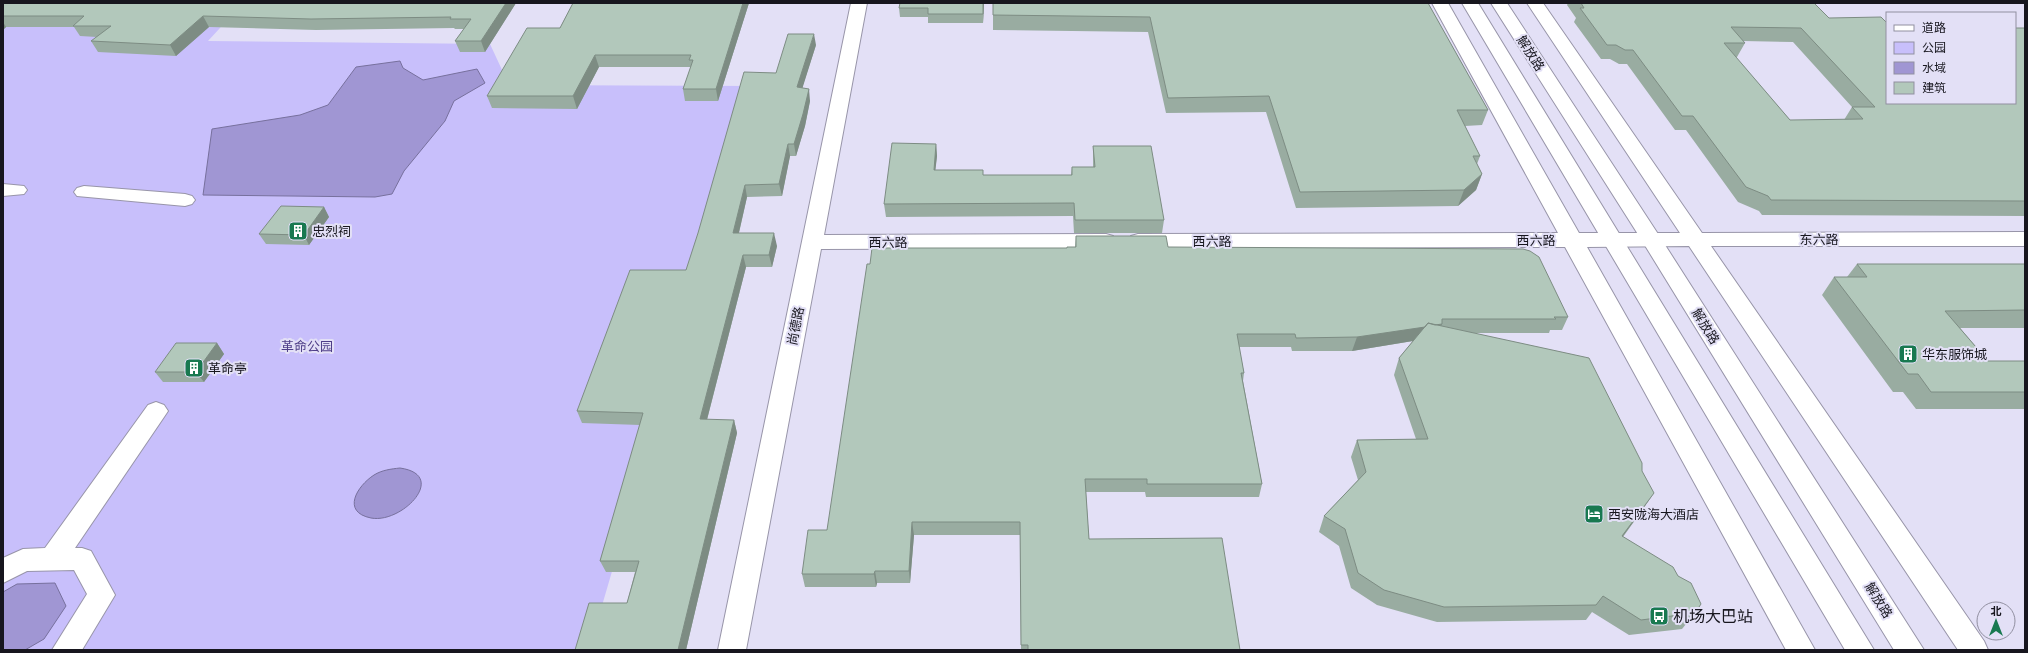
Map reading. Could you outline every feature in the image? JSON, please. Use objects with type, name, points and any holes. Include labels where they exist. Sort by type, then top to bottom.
[{"type":"street","name":"尚德路","points":[[732,650],[859,3]]},
{"type":"street","points":[[1440,3],[1800,650]]},
{"type":"street","name":"解放路","points":[[1470,3],[1860,650]]},
{"type":"street","name":"解放路","points":[[1499,3],[1651,239],[1910,650]]},
{"type":"street","points":[[1535,3],[1974,650]]},
{"type":"street","points":[[84,192],[185,200]]},
{"type":"street","name":"西六路","points":[[811,242],[1612,239]]},
{"type":"street","name":"东六路","points":[[1612,239],[2025,239]]},
{"type":"street","points":[[52,560],[156,411]]},
{"type":"street","points":[[3,571],[23,560],[82,559],[101,595],[66,650]]},
{"type":"green space","name":"革命公园","points":[[3,3],[243,3],[208,41],[490,44],[509,85],[754,86],[589,650],[3,650]]},
{"type":"water","points":[[400,61],[403,68],[423,80],[477,69],[485,83],[454,101],[445,121],[404,171],[392,194],[375,197],[203,195],[212,129],[300,115],[328,105],[356,67]]},
{"type":"water","points":[[400,468],[414,472],[420,480],[421,488],[416,498],[407,507],[396,514],[383,518],[371,518],[362,515],[356,510],[354,505],[355,498],[362,486],[368,480],[380,472]]},
{"type":"water","points":[[55,583],[66,606],[44,639],[25,650],[3,650],[3,592],[17,584]]},
{"type":"building","points":[[3,3],[506,3],[481,41],[455,41],[471,19],[450,19],[451,17],[311,19],[203,16],[170,45],[91,41],[111,26],[73,26],[84,16],[3,16]]},
{"type":"building","points":[[573,3],[743,3],[716,89],[683,89],[693,60],[689,60],[691,55],[595,55],[573,96],[487,96],[527,28],[560,28]]},
{"type":"building","points":[[900,3],[983,3],[983,14],[928,14],[928,8],[899,8]]},
{"type":"building","points":[[993,3],[1428,3],[1488,110],[1457,110],[1480,156],[1473,156],[1482,174],[1464,190],[1300,192],[1269,96],[1168,98],[1150,17],[993,15]]},
{"type":"building","points":[[1581,3],[1814,3],[1829,18],[1881,17],[1886,22],[1886,104],[2016,104],[2016,28],[2025,28],[2025,201],[1771,200],[1768,196],[1746,187],[1693,116],[1682,116],[1633,50],[1625,50],[1616,45],[1607,45],[1580,8],[1584,8]],"holes":[[[1731,27],[1801,28],[1875,107],[1852,107],[1863,119],[1790,120],[1724,43],[1745,43]]]},
{"type":"building","points":[[788,34],[814,34],[797,87],[809,89],[794,144],[788,144],[779,184],[745,185],[733,233],[774,233],[769,255],[743,255],[700,419],[734,420],[678,650],[575,650],[589,603],[627,603],[639,561],[600,561],[643,413],[577,411],[630,270],[686,270],[744,72],[776,73]]},
{"type":"building","points":[[892,143],[936,144],[934,170],[983,170],[983,175],[1072,175],[1072,167],[1095,167],[1093,146],[1151,146],[1164,220],[1075,220],[1074,203],[884,204]]},
{"type":"building","points":[[281,206],[324,207],[304,235],[259,234]]},
{"type":"building","points":[[1076,236],[1166,236],[1168,247],[1523,249],[1530,251],[1539,257],[1568,317],[1554,317],[1556,319],[1442,319],[1442,324],[1435,325],[1428,323],[1425,327],[1357,337],[1296,338],[1295,334],[1237,334],[1244,373],[1241,373],[1262,484],[1147,484],[1147,479],[1085,479],[1089,539],[1222,538],[1240,650],[1028,650],[1028,645],[1021,645],[1020,522],[912,522],[909,571],[875,571],[874,574],[802,574],[808,530],[827,530],[867,264],[870,264],[872,248],[1067,248],[1076,247]]},
{"type":"building","name":"华东服饰城","points":[[1857,264],[2025,264],[2025,310],[1945,311],[1988,361],[2025,361],[2025,392],[1931,392],[1918,374],[1908,374],[1834,277],[1867,277]]},
{"type":"building","points":[[1428,323],[1589,358],[1642,463],[1642,471],[1654,493],[1622,536],[1673,567],[1678,576],[1691,583],[1701,604],[1695,613],[1641,620],[1603,596],[1596,605],[1444,607],[1384,590],[1358,573],[1345,529],[1324,516],[1366,472],[1357,440],[1428,439],[1399,358]]},
{"type":"building","points":[[176,343],[217,343],[196,372],[155,372]]},
{"type":"place","name":"忠烈祠","points":[[298,231]]},
{"type":"place","name":"华东服饰城","points":[[1908,354]]},
{"type":"place","name":"革命亭","points":[[194,368]]},
{"type":"place","name":"西安陇海大酒店","points":[[1594,514]]},
{"type":"place","name":"机场大巴站","points":[[1659,616]]}]
